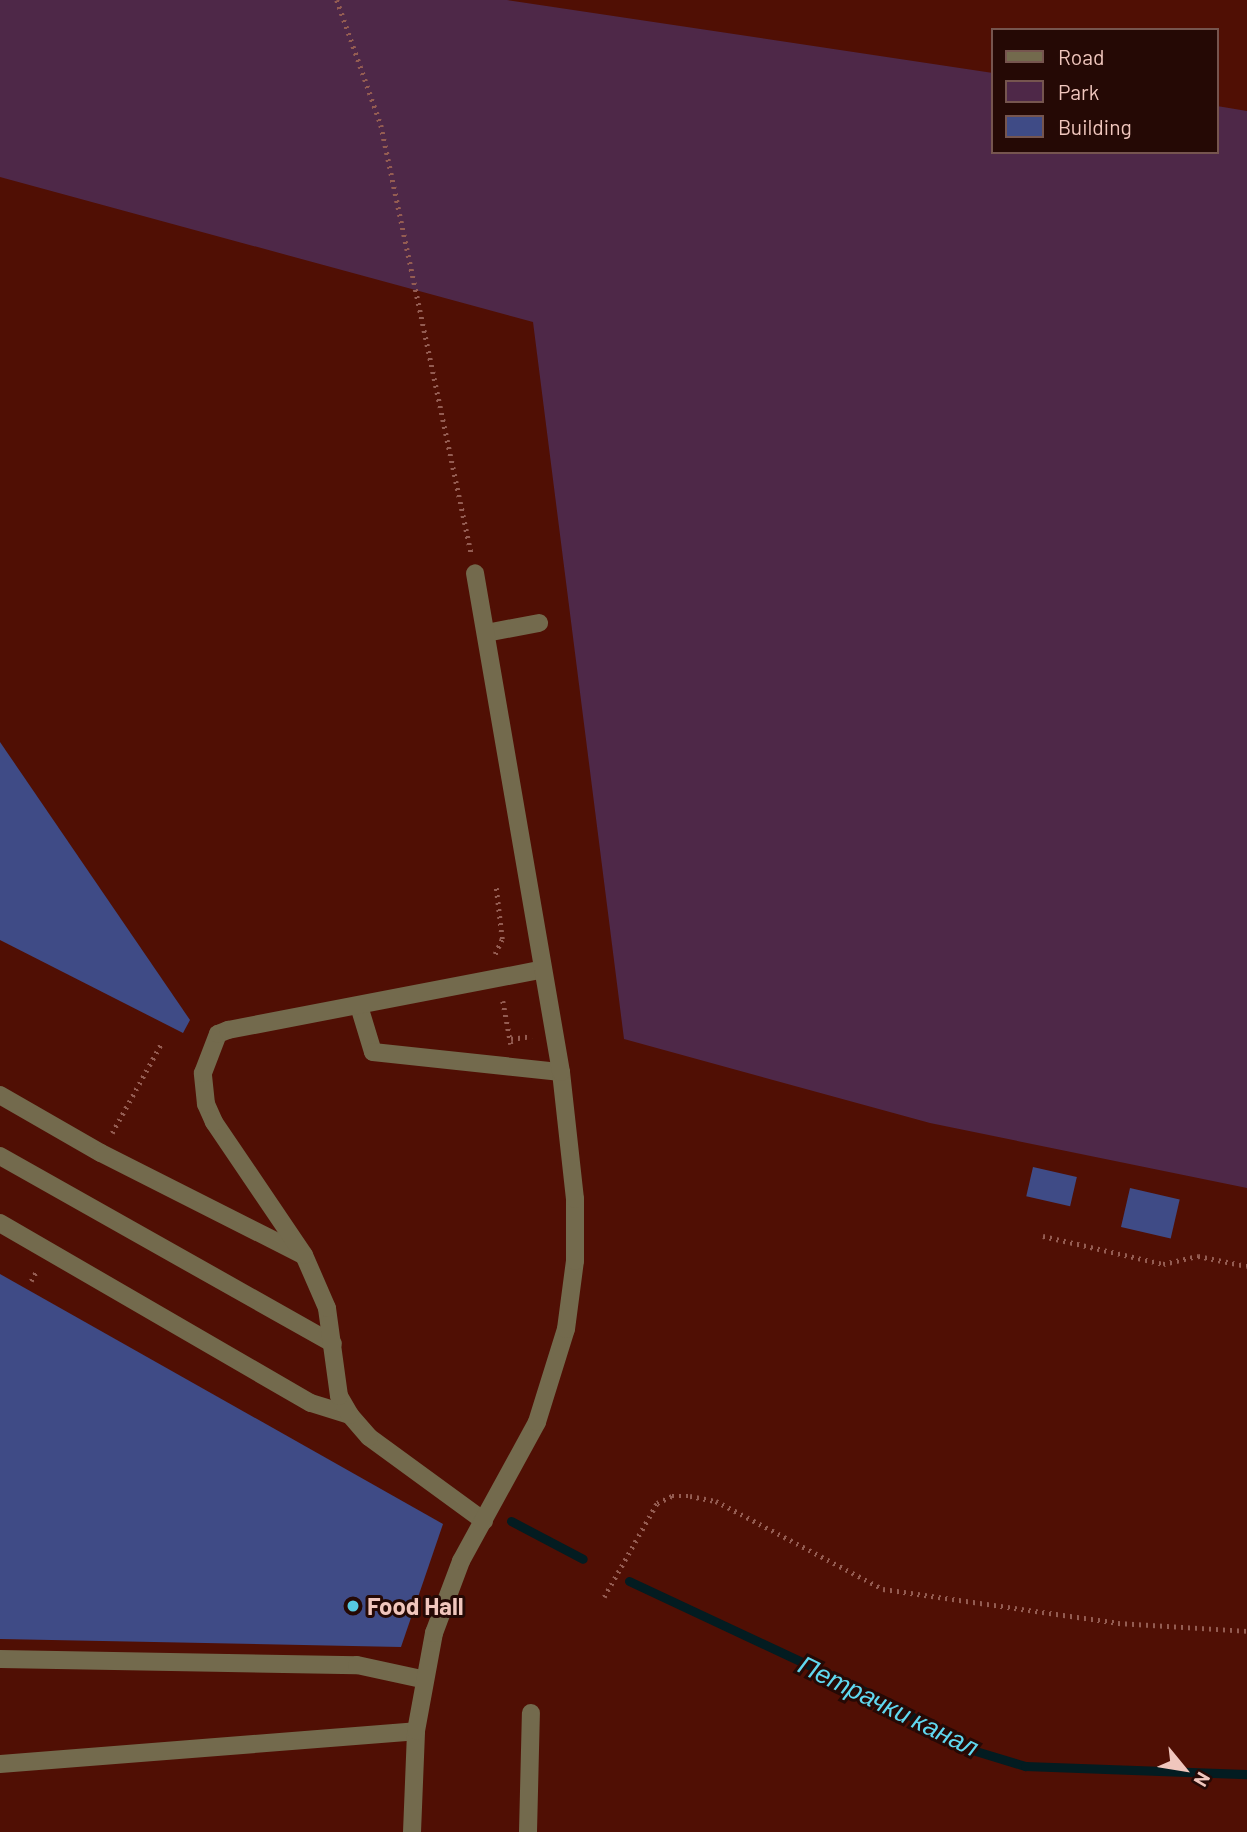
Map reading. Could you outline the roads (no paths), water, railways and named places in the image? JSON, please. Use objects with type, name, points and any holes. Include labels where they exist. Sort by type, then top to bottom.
[{"type":"street","points":[[412,1832],[416,1731],[422,1679],[461,1561],[537,1422],[566,1329],[575,1261],[575,1199],[561,1072],[541,970],[475,573]]},
{"type":"street","points":[[485,633],[538,623]]},
{"type":"street","points":[[484,1521],[369,1437],[350,1415],[339,1396],[327,1308],[304,1255],[214,1122],[202,1085],[205,1060],[218,1034],[228,1030],[541,970]]},
{"type":"street","points":[[359,1006],[373,1052],[561,1072]]},
{"type":"street","points":[[0,1095],[101,1153],[304,1255]]},
{"type":"street","points":[[0,1156],[333,1344]]},
{"type":"street","points":[[0,1223],[311,1403],[350,1415]]},
{"type":"street","points":[[0,1659],[357,1665],[422,1679]]},
{"type":"street","points":[[528,1832],[531,1713]]},
{"type":"street","points":[[0,1764],[416,1731]]},
{"type":"waterway","name":"Петрачки канал","points":[[511,1521],[583,1559]]},
{"type":"waterway","name":"Петрачки канал","points":[[629,1581],[881,1699],[969,1749],[1025,1766],[1247,1774]]},
{"type":"place","name":"Food Hall","points":[[353,1606]]}]
